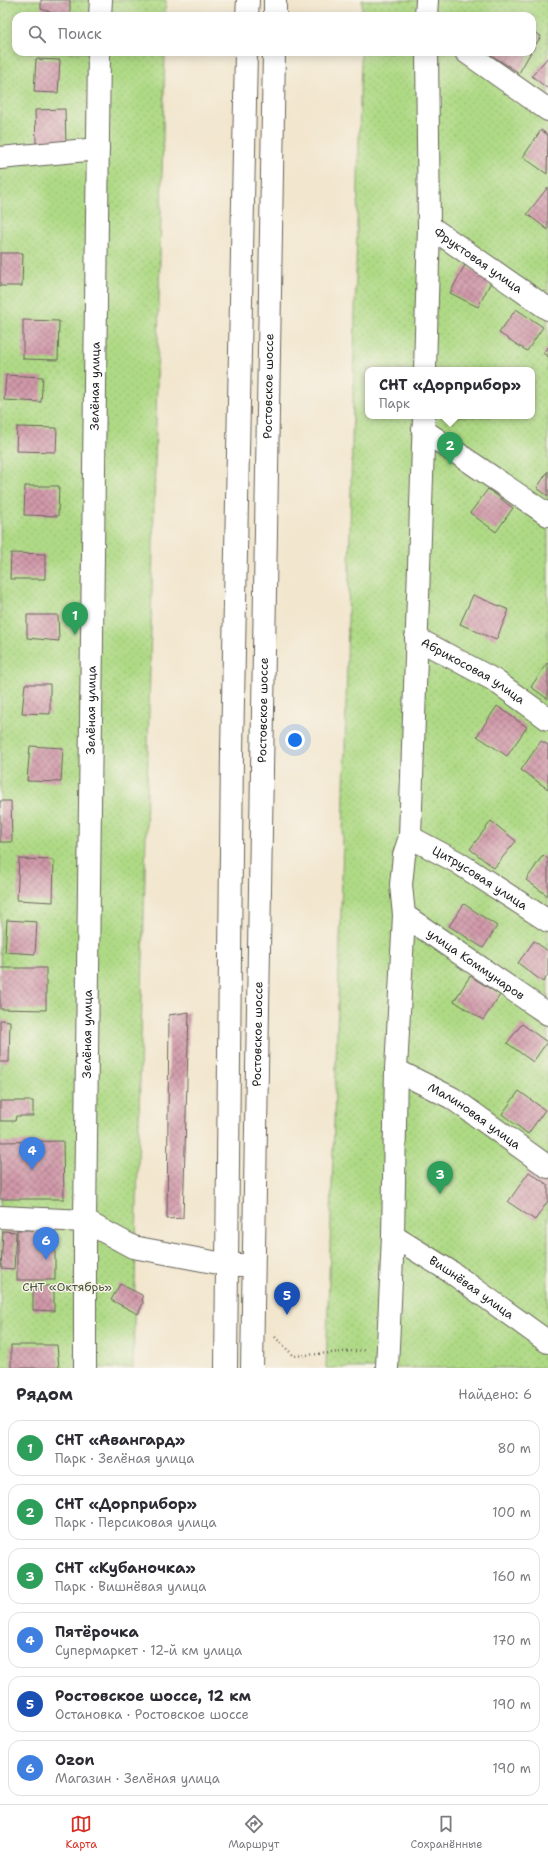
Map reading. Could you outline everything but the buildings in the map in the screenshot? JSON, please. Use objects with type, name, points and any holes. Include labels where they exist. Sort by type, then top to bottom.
[{"type":"main road","points":[[100,0],[100,12]]},
{"type":"main road","points":[[247,12],[248,0]]},
{"type":"main road","points":[[274,12],[275,0]]},
{"type":"main road","points":[[426,12],[427,0]]},
{"type":"main road","name":"Зелёная улица","points":[[85,1368],[85,1221],[100,56]]},
{"type":"main road","points":[[226,1368],[229,1265],[232,751],[246,56]]},
{"type":"main road","name":"Ростовское шоссе","points":[[252,1368],[274,56]]},
{"type":"main road","points":[[425,367],[429,226],[427,56]]},
{"type":"main road","points":[[472,56],[548,110]]},
{"type":"main road","points":[[0,158],[98,149]]},
{"type":"main road","name":"Фруктовая улица","points":[[429,226],[548,309]]},
{"type":"main road","points":[[424,423],[548,516]]},
{"type":"main road","points":[[387,1358],[393,1236],[396,1070],[404,915],[401,885],[404,856],[410,837],[424,423]]},
{"type":"main road","name":"Абрикосовая улица","points":[[416,638],[494,680],[548,719]]},
{"type":"main road","name":"Цитрусовая улица","points":[[410,837],[457,862],[548,921]]},
{"type":"main road","name":"улица Коммунаров","points":[[404,915],[548,1014]]},
{"type":"main road","name":"Малиновая улица","points":[[396,1070],[452,1098],[548,1167]]},
{"type":"main road","points":[[0,1217],[85,1221],[133,1247],[229,1265],[253,1265]]},
{"type":"main road","name":"Вишнёвая улица","points":[[393,1236],[451,1272],[548,1342]]},
{"type":"path","points":[[275,1337],[294,1356],[387,1358]]},
{"type":"green space","name":"СНТ «Октябрь»","points":[[0,0],[166,0],[165,12],[12,12],[12,56],[165,56],[133,1368],[0,1368]]},
{"type":"green space","points":[[362,0],[548,0],[548,1368],[326,1368],[342,879],[361,56],[536,56],[536,12],[362,12]]},
{"type":"place","name":"СНТ «Дорприбор»","points":[[450,465]]},
{"type":"place","name":"СНТ «Авангард»","points":[[75,635]]},
{"type":"place","name":"Пятёрочка","points":[[32,1170]]},
{"type":"place","name":"СНТ «Кубаночка»","points":[[440,1194]]},
{"type":"place","name":"Ozon","points":[[46,1260]]},
{"type":"place","name":"Ростовское шоссе, 12 км","points":[[287,1315]]}]
